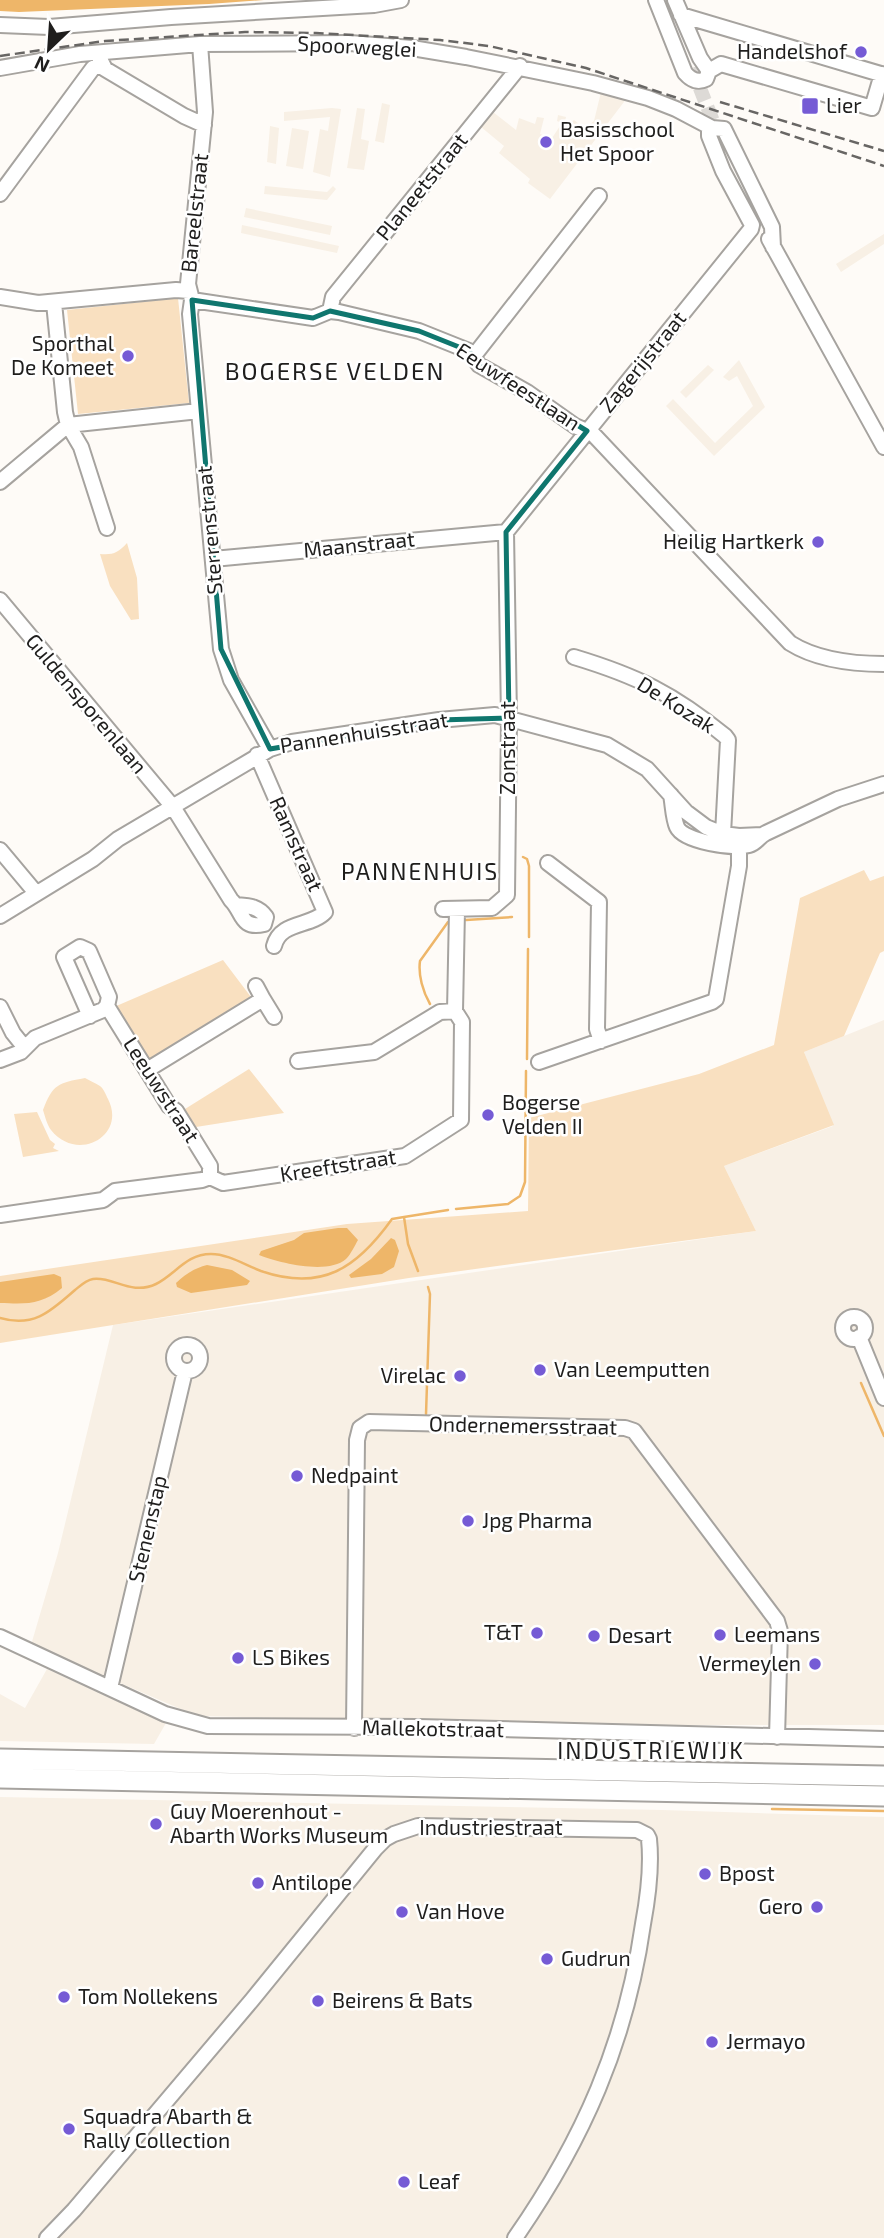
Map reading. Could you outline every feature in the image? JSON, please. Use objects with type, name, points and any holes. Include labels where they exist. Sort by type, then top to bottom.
[{"type":"highway","points":[[0,1759],[884,1776]]},
{"type":"highway","points":[[0,1778],[884,1796]]},
{"type":"street","points":[[0,25],[49,27],[373,5],[401,0]]},
{"type":"street","points":[[656,0],[689,78],[701,82],[706,79],[709,71],[721,64],[872,108],[883,74],[681,15]]},
{"type":"street","points":[[664,0],[692,68]]},
{"type":"street","points":[[675,0],[700,58],[709,71]]},
{"type":"street","name":"Spoorweglei","points":[[0,68],[100,59],[200,44],[350,43],[412,48],[520,66],[626,90],[676,109],[712,128],[720,127],[727,133],[772,227],[773,247],[884,447]]},
{"type":"street","name":"Bareelstraat","points":[[190,295],[205,112],[200,44]]},
{"type":"street","points":[[0,194],[100,59]]},
{"type":"street","name":"Bareelstraat","points":[[100,59],[184,116],[204,125]]},
{"type":"street","name":"Planeetstraat","points":[[330,310],[333,297],[520,66]]},
{"type":"street","name":"Zagerijstraat","points":[[506,532],[752,225],[723,171],[709,136],[712,128]]},
{"type":"street","points":[[474,357],[599,196]]},
{"type":"street","name":"Eeuwfeestlaan","points":[[0,297],[54,303],[176,290],[313,318],[330,310],[419,331],[469,351],[479,365],[527,392],[598,440],[790,643],[800,649],[856,664],[884,664]]},
{"type":"street","name":"Sterrenstraat","points":[[190,295],[221,649],[231,680],[264,752]]},
{"type":"street","points":[[54,303],[68,425],[81,447],[107,528]]},
{"type":"street","points":[[0,482],[68,425],[199,411]]},
{"type":"street","name":"Maanstraat","points":[[213,559],[506,532]]},
{"type":"street","name":"Zonstraat","points":[[450,910],[492,908],[507,895],[509,718],[506,532]]},
{"type":"street","name":"Guldensporenlaan","points":[[0,600],[173,807],[236,905]]},
{"type":"street","name":"De Kozak","points":[[574,657],[639,679],[664,691],[725,736],[727,770],[723,834]]},
{"type":"street","name":"Pannenhuisstraat","points":[[0,916],[93,859],[118,839],[264,752],[292,742],[439,720],[495,715],[607,745],[647,769],[698,822],[723,834],[762,835],[838,799],[884,784]]},
{"type":"street","name":"Ramstraat","points":[[264,752],[325,912],[319,918],[297,924],[281,933],[274,946]]},
{"type":"street","points":[[539,1062],[716,999],[739,866],[739,846],[702,841],[679,832],[671,793]]},
{"type":"street","name":"Pannenhuisstraat","points":[[739,846],[757,841],[762,835]]},
{"type":"street","points":[[0,850],[36,893]]},
{"type":"street","points":[[548,863],[599,902],[597,1029],[601,1041]]},
{"type":"street","name":"Kreeftstraat","points":[[0,1214],[103,1200],[115,1192],[210,1177],[223,1183],[236,1182],[405,1156],[461,1120],[462,1022],[455,1011],[450,910]]},
{"type":"street","name":"Leeuwstraat","points":[[90,1016],[64,957],[80,947],[89,951],[109,997],[107,1006],[210,1166],[210,1177]]},
{"type":"street","points":[[147,1070],[259,993],[274,1017]]},
{"type":"street","points":[[0,1060],[25,1048],[35,1038],[90,1016],[107,1006]]},
{"type":"street","points":[[0,1007],[13,1033],[25,1048]]},
{"type":"street","points":[[298,1061],[374,1052],[440,1012],[455,1011]]},
{"type":"street","points":[[859,1337],[884,1398]]},
{"type":"street","name":"Stenenstap","points":[[110,1688],[185,1371]]},
{"type":"street","name":"Ondernemersstraat","points":[[354,1728],[357,1440],[360,1428],[369,1422],[625,1428],[634,1431],[777,1620],[780,1631],[777,1737]]},
{"type":"street","name":"Mallekotstraat","points":[[0,1637],[165,1714],[208,1726],[884,1739]]},
{"type":"street","name":"Industriestraat","points":[[47,2238],[252,2000],[385,1839],[403,1829],[418,1826],[637,1830],[649,1839],[647,1898],[639,1952],[615,2043],[584,2125],[545,2195],[515,2238]]},
{"type":"highlighted area","points":[[192,300],[313,318],[330,311],[419,331],[469,351],[479,365],[587,431],[506,532],[509,718],[439,720],[270,749],[221,649]]},
{"type":"shaded area","points":[[0,0],[264,0],[19,12],[0,11]]},
{"type":"shaded area","name":"Basisschool Het Spoor","points":[[601,92],[627,98],[550,199],[528,183],[530,179],[499,153],[504,146],[481,127],[493,112],[516,130],[519,118],[535,124],[537,117],[544,118],[540,134],[552,138],[562,123],[557,121],[558,115],[566,117],[565,121],[574,120],[584,128],[594,121]]},
{"type":"shaded area","points":[[382,103],[390,105],[384,143],[375,141]]},
{"type":"shaded area","points":[[357,108],[365,109],[361,139],[369,141],[364,170],[347,168]]},
{"type":"shaded area","points":[[341,109],[330,177],[313,172],[320,129],[328,131],[330,117],[284,121],[284,112]]},
{"type":"shaded area","points":[[270,126],[279,128],[276,164],[267,162]]},
{"type":"shaded area","points":[[292,128],[309,131],[303,169],[286,166]]},
{"type":"shaded area","points":[[265,186],[327,192],[333,186],[336,189],[327,200],[264,194]]},
{"type":"shaded area","points":[[246,208],[332,226],[330,235],[244,217]]},
{"type":"shaded area","points":[[242,225],[339,246],[337,253],[241,233]]},
{"type":"shaded area","points":[[884,234],[884,244],[841,272],[836,264]]},
{"type":"shaded area","name":"Sporthal De Komeet","points":[[178,298],[189,403],[78,414],[67,310]]},
{"type":"shaded area","points":[[739,360],[765,407],[714,456],[666,406],[673,399],[715,443],[753,406],[737,376],[729,381],[723,377]]},
{"type":"shaded area","points":[[708,365],[714,370],[686,398],[680,392]]},
{"type":"shaded area","points":[[127,543],[137,578],[139,619],[131,620],[110,586],[100,554],[115,553]]},
{"type":"shaded area","points":[[864,870],[870,881],[884,876],[884,951],[880,953],[844,1036],[804,1052],[834,1125],[724,1166],[756,1231],[409,1278],[0,1343],[0,1276],[347,1224],[528,1211],[529,1118],[699,1074],[774,1045],[800,898]]},
{"type":"shaded area","points":[[223,960],[254,1001],[150,1063],[114,1007]]},
{"type":"shaded area","points":[[884,1020],[884,1725],[600,1725],[197,1716],[31,1645],[58,1553],[113,1325],[756,1231],[724,1166],[833,1126],[804,1052]]},
{"type":"shaded area","points":[[249,1069],[284,1113],[196,1127],[185,1109]]},
{"type":"shaded area","points":[[85,1078],[105,1092],[112,1112],[111,1124],[105,1134],[96,1141],[74,1144],[62,1140],[51,1130],[43,1110],[58,1086]]},
{"type":"shaded area","points":[[37,1112],[50,1140],[55,1144],[53,1148],[59,1151],[23,1157],[14,1114]]},
{"type":"shaded area","points":[[347,1228],[358,1240],[348,1257],[338,1264],[303,1266],[259,1255],[261,1251],[294,1240],[304,1233]]},
{"type":"shaded area","points":[[391,1238],[395,1240],[399,1251],[394,1267],[382,1274],[351,1278],[349,1275],[371,1259]]},
{"type":"shaded area","points":[[207,1265],[232,1270],[250,1281],[247,1285],[191,1293],[177,1287],[176,1283],[183,1277]]},
{"type":"shaded area","points":[[54,1274],[61,1277],[62,1288],[47,1298],[26,1303],[0,1303],[0,1282]]},
{"type":"shaded area","points":[[47,1669],[166,1723],[154,1744],[0,1741],[0,1694],[25,1708]]},
{"type":"shaded area","points":[[0,1797],[884,1817],[884,2238],[0,2238]]},
{"type":"waterway","points":[[523,857],[527,859],[529,866],[529,937]]},
{"type":"waterway","points":[[466,920],[512,917]]},
{"type":"waterway","points":[[430,1004],[422,983],[420,961],[448,922]]},
{"type":"waterway","points":[[527,1059],[528,949]]},
{"type":"waterway","points":[[456,1209],[508,1204],[520,1196],[525,1182],[526,1071]]},
{"type":"waterway","points":[[418,1271],[408,1244],[404,1217],[448,1210]]},
{"type":"waterway","points":[[0,1318],[23,1321],[41,1316],[83,1283],[93,1279],[108,1280],[130,1287],[147,1287],[202,1255],[224,1256],[283,1277],[320,1277],[351,1263],[392,1219],[404,1217]]},
{"type":"waterway","points":[[426,1414],[430,1294],[428,1287]]},
{"type":"waterway","points":[[861,1383],[884,1436]]},
{"type":"waterway","points":[[772,1809],[884,1811]]},
{"type":"tunnel","points":[[692,68],[718,134]]},
{"type":"railway","points":[[0,56],[105,41],[245,32],[440,40],[489,46],[586,68],[884,166]]},
{"type":"railway","points":[[720,102],[884,151]]},
{"type":"place","name":"Handelshof","points":[[861,52]]},
{"type":"place","name":"Lier","points":[[810,106]]},
{"type":"place","name":"Basisschool Het Spoor","points":[[546,142]]},
{"type":"place","name":"Sporthal De Komeet","points":[[128,356]]},
{"type":"place","name":"Heilig Hartkerk","points":[[818,542]]},
{"type":"place","name":"Bogerse Velden II","points":[[488,1115]]},
{"type":"place","name":"Van Leemputten","points":[[540,1370]]},
{"type":"place","name":"Virelac","points":[[460,1376]]},
{"type":"place","name":"Nedpaint","points":[[297,1476]]},
{"type":"place","name":"Jpg Pharma","points":[[468,1521]]},
{"type":"place","name":"T&T","points":[[537,1633]]},
{"type":"place","name":"Leemans","points":[[720,1635]]},
{"type":"place","name":"Desart","points":[[594,1636]]},
{"type":"place","name":"LS Bikes","points":[[238,1658]]},
{"type":"place","name":"Vermeylen","points":[[815,1664]]},
{"type":"place","name":"Guy Moerenhout - Abarth Works Museum","points":[[156,1824]]},
{"type":"place","name":"Bpost","points":[[705,1874]]},
{"type":"place","name":"Antilope","points":[[258,1883]]},
{"type":"place","name":"Gero","points":[[817,1907]]},
{"type":"place","name":"Van Hove","points":[[402,1912]]},
{"type":"place","name":"Gudrun","points":[[547,1959]]},
{"type":"place","name":"Tom Nollekens","points":[[64,1997]]},
{"type":"place","name":"Beirens & Bats","points":[[318,2001]]},
{"type":"place","name":"Jermayo","points":[[712,2042]]},
{"type":"place","name":"Squadra Abarth & Rally Collection","points":[[69,2129]]},
{"type":"place","name":"Leaf","points":[[404,2182]]},
{"type":"district","name":"BOGERSE VELDEN","points":[[335,372]]},
{"type":"district","name":"PANNENHUIS","points":[[420,872]]},
{"type":"district","name":"INDUSTRIEWIJK","points":[[651,1751]]}]
